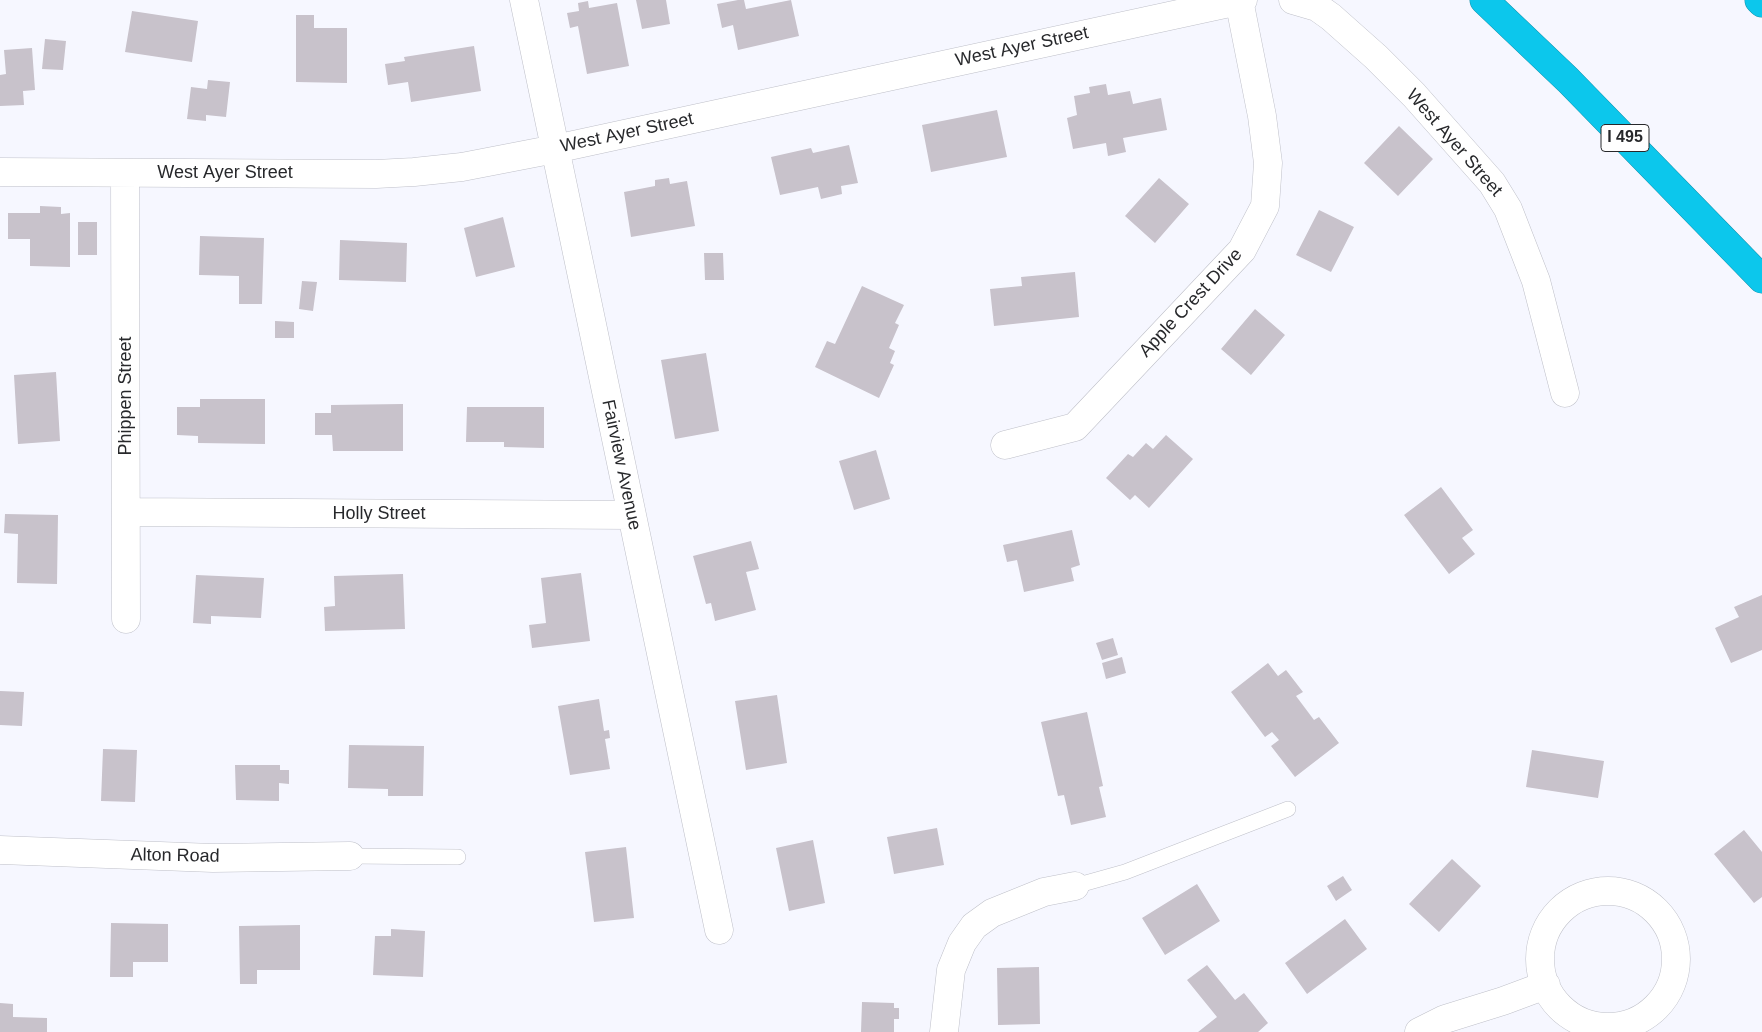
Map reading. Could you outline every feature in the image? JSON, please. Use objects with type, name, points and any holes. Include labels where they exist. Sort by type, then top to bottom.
[{"type":"highway","name":"I 495","points":[[1484,0],[1581,93],[1762,279]]},
{"type":"highway","points":[[1759,0],[1762,3]]},
{"type":"street","name":"Fairview Avenue","points":[[524,0],[719,930]]},
{"type":"street","name":"Apple Crest Drive","points":[[1005,445],[1075,427],[1242,250],[1265,206],[1268,163],[1262,116],[1239,0]]},
{"type":"street","name":"West Ayer Street","points":[[0,172],[376,174],[462,167],[555,149],[1243,0]]},
{"type":"street","name":"West Ayer Street","points":[[1293,0],[1317,6],[1376,57],[1414,95],[1492,183],[1508,209],[1536,281],[1565,393]]},
{"type":"street","name":"Phippen Street","points":[[125,173],[126,619]]},
{"type":"street","name":"Holly Street","points":[[126,512],[632,515]]},
{"type":"street","name":"Alton Road","points":[[0,850],[213,858],[350,856]]},
{"type":"street","points":[[944,1032],[951,970],[962,943],[974,926],[992,913],[1044,892],[1075,886]]},
{"type":"street","points":[[1603,891],[1621,892],[1638,898],[1653,908],[1665,922],[1673,938],[1676,955],[1675,972],[1669,988],[1660,1003],[1647,1015],[1632,1023],[1598,1026],[1581,1021],[1566,1012],[1554,1000],[1546,985],[1540,968],[1541,949],[1546,932],[1555,916],[1568,903],[1584,895],[1603,891]]},
{"type":"street","points":[[1419,1032],[1444,1018],[1503,1001],[1546,985]]},
{"type":"lane","points":[[1075,886],[1125,872],[1288,809]]},
{"type":"lane","points":[[350,856],[458,857]]},
{"type":"building","points":[[636,0],[666,0],[670,24],[642,29]]},
{"type":"building","points":[[744,0],[746,9],[791,0],[799,36],[738,50],[733,25],[722,28],[717,4]]},
{"type":"building","points":[[588,1],[589,8],[617,3],[629,66],[587,74],[578,26],[570,28],[567,13],[579,11],[578,3]]},
{"type":"building","points":[[132,11],[198,21],[192,62],[125,52]]},
{"type":"building","points":[[296,15],[314,15],[314,28],[347,28],[347,83],[296,82]]},
{"type":"building","points":[[45,39],[66,41],[63,70],[42,69]]},
{"type":"building","points":[[474,46],[481,91],[411,102],[408,82],[388,85],[385,64],[405,61],[404,57]]},
{"type":"building","points":[[32,48],[35,90],[23,91],[24,105],[0,106],[0,75],[6,74],[4,50]]},
{"type":"building","points":[[208,80],[230,82],[226,117],[206,115],[206,121],[187,119],[191,87],[207,89]]},
{"type":"building","points":[[1106,84],[1108,95],[1130,91],[1133,104],[1161,98],[1167,130],[1123,138],[1126,152],[1108,156],[1106,143],[1073,149],[1067,118],[1077,115],[1074,96],[1090,93],[1089,87]]},
{"type":"building","points":[[997,110],[1007,157],[931,172],[922,125]]},
{"type":"building","points":[[1399,126],[1433,159],[1398,196],[1364,163]]},
{"type":"building","points":[[849,145],[858,183],[841,186],[842,194],[821,199],[818,187],[780,195],[771,157],[811,148],[813,153]]},
{"type":"building","points":[[669,178],[670,184],[687,181],[695,226],[631,237],[624,192],[655,186],[655,180]]},
{"type":"building","points":[[1159,178],[1189,204],[1155,243],[1125,216]]},
{"type":"building","points":[[40,206],[61,207],[61,214],[70,213],[70,267],[30,266],[30,239],[8,239],[8,213],[40,213]]},
{"type":"building","points":[[1319,210],[1354,227],[1331,272],[1296,255]]},
{"type":"building","points":[[503,217],[515,267],[476,277],[464,228]]},
{"type":"building","points":[[78,222],[97,222],[97,255],[78,255]]},
{"type":"building","points":[[200,236],[264,238],[262,304],[239,304],[239,276],[199,275]]},
{"type":"building","points":[[340,240],[407,243],[406,282],[339,280]]},
{"type":"building","points":[[704,253],[723,253],[724,280],[705,280]]},
{"type":"building","points":[[1075,272],[1079,317],[994,326],[990,289],[1022,286],[1021,277]]},
{"type":"building","points":[[302,281],[317,282],[313,311],[299,309]]},
{"type":"building","points":[[862,286],[904,305],[895,323],[899,325],[889,348],[895,351],[890,363],[894,365],[879,398],[815,367],[827,341],[835,344]]},
{"type":"building","points":[[1255,309],[1285,335],[1251,375],[1221,349]]},
{"type":"building","points":[[275,321],[294,322],[294,338],[275,338]]},
{"type":"building","points":[[706,353],[719,431],[675,439],[661,360]]},
{"type":"building","points":[[56,372],[60,441],[18,444],[14,375]]},
{"type":"building","points":[[200,399],[265,399],[265,444],[198,443],[198,436],[177,435],[177,407],[200,407]]},
{"type":"building","points":[[403,404],[403,451],[333,451],[332,435],[315,435],[315,413],[331,413],[331,405]]},
{"type":"building","points":[[467,407],[544,407],[544,448],[504,447],[504,442],[466,442]]},
{"type":"building","points":[[1166,435],[1193,459],[1149,508],[1135,495],[1130,500],[1106,478],[1128,454],[1133,457],[1146,443],[1153,449]]},
{"type":"building","points":[[876,450],[890,499],[854,510],[839,461]]},
{"type":"building","points":[[1441,487],[1473,530],[1462,538],[1475,554],[1449,574],[1404,515]]},
{"type":"building","points":[[5,514],[58,515],[57,584],[17,583],[18,534],[4,533]]},
{"type":"building","points":[[1072,530],[1080,565],[1071,568],[1074,581],[1024,592],[1017,560],[1007,562],[1003,545]]},
{"type":"building","points":[[751,541],[759,569],[746,572],[756,610],[715,621],[711,603],[706,604],[693,556]]},
{"type":"building","points":[[581,573],[590,641],[532,648],[529,625],[546,623],[541,578]]},
{"type":"building","points":[[403,574],[405,629],[325,631],[324,607],[335,606],[334,576]]},
{"type":"building","points":[[196,575],[264,578],[261,618],[211,616],[211,624],[193,623]]},
{"type":"building","points":[[1762,595],[1762,650],[1731,663],[1715,628],[1739,617],[1734,607]]},
{"type":"building","points":[[1113,638],[1118,655],[1102,660],[1096,643]]},
{"type":"building","points":[[1122,657],[1126,673],[1106,679],[1102,663]]},
{"type":"building","points":[[1268,663],[1278,676],[1286,670],[1303,692],[1296,696],[1314,720],[1319,717],[1339,743],[1295,777],[1271,746],[1279,740],[1272,732],[1265,737],[1231,692]]},
{"type":"building","points":[[0,691],[24,692],[22,726],[0,725]]},
{"type":"building","points":[[777,695],[787,763],[746,770],[735,701]]},
{"type":"building","points":[[599,699],[604,731],[609,730],[610,738],[605,739],[610,769],[570,775],[558,706]]},
{"type":"building","points":[[1087,712],[1103,786],[1099,787],[1106,817],[1071,825],[1064,795],[1058,796],[1041,722]]},
{"type":"building","points":[[349,745],[424,746],[423,796],[388,796],[388,789],[348,788]]},
{"type":"building","points":[[103,749],[137,750],[135,802],[101,801]]},
{"type":"building","points":[[1532,750],[1604,761],[1598,798],[1526,787]]},
{"type":"building","points":[[235,765],[280,765],[280,770],[289,770],[289,784],[279,783],[279,801],[236,800]]},
{"type":"building","points":[[937,828],[944,865],[894,874],[887,837]]},
{"type":"building","points":[[1744,830],[1762,852],[1762,897],[1754,903],[1714,854]]},
{"type":"building","points":[[813,840],[825,903],[789,911],[776,848]]},
{"type":"building","points":[[626,847],[634,918],[594,922],[585,852]]},
{"type":"building","points":[[1452,859],[1481,886],[1439,932],[1409,904]]},
{"type":"building","points":[[1343,876],[1352,890],[1336,901],[1327,886]]},
{"type":"building","points":[[1197,884],[1220,921],[1165,955],[1142,918]]},
{"type":"building","points":[[1345,919],[1367,949],[1307,994],[1285,963]]},
{"type":"building","points":[[111,923],[168,924],[168,962],[133,962],[133,977],[110,977]]},
{"type":"building","points":[[300,925],[300,970],[257,970],[257,984],[240,984],[239,926]]},
{"type":"building","points":[[391,929],[425,931],[423,977],[373,975],[375,936],[391,936]]},
{"type":"building","points":[[1207,965],[1235,1000],[1244,993],[1268,1023],[1258,1032],[1198,1032],[1217,1017],[1187,980]]},
{"type":"building","points":[[1039,967],[1040,1024],[998,1025],[997,968]]},
{"type":"building","points":[[862,1002],[894,1003],[894,1008],[899,1008],[899,1019],[894,1019],[894,1032],[861,1032]]},
{"type":"building","points":[[0,1003],[13,1004],[13,1017],[47,1018],[47,1032],[0,1032]]}]
